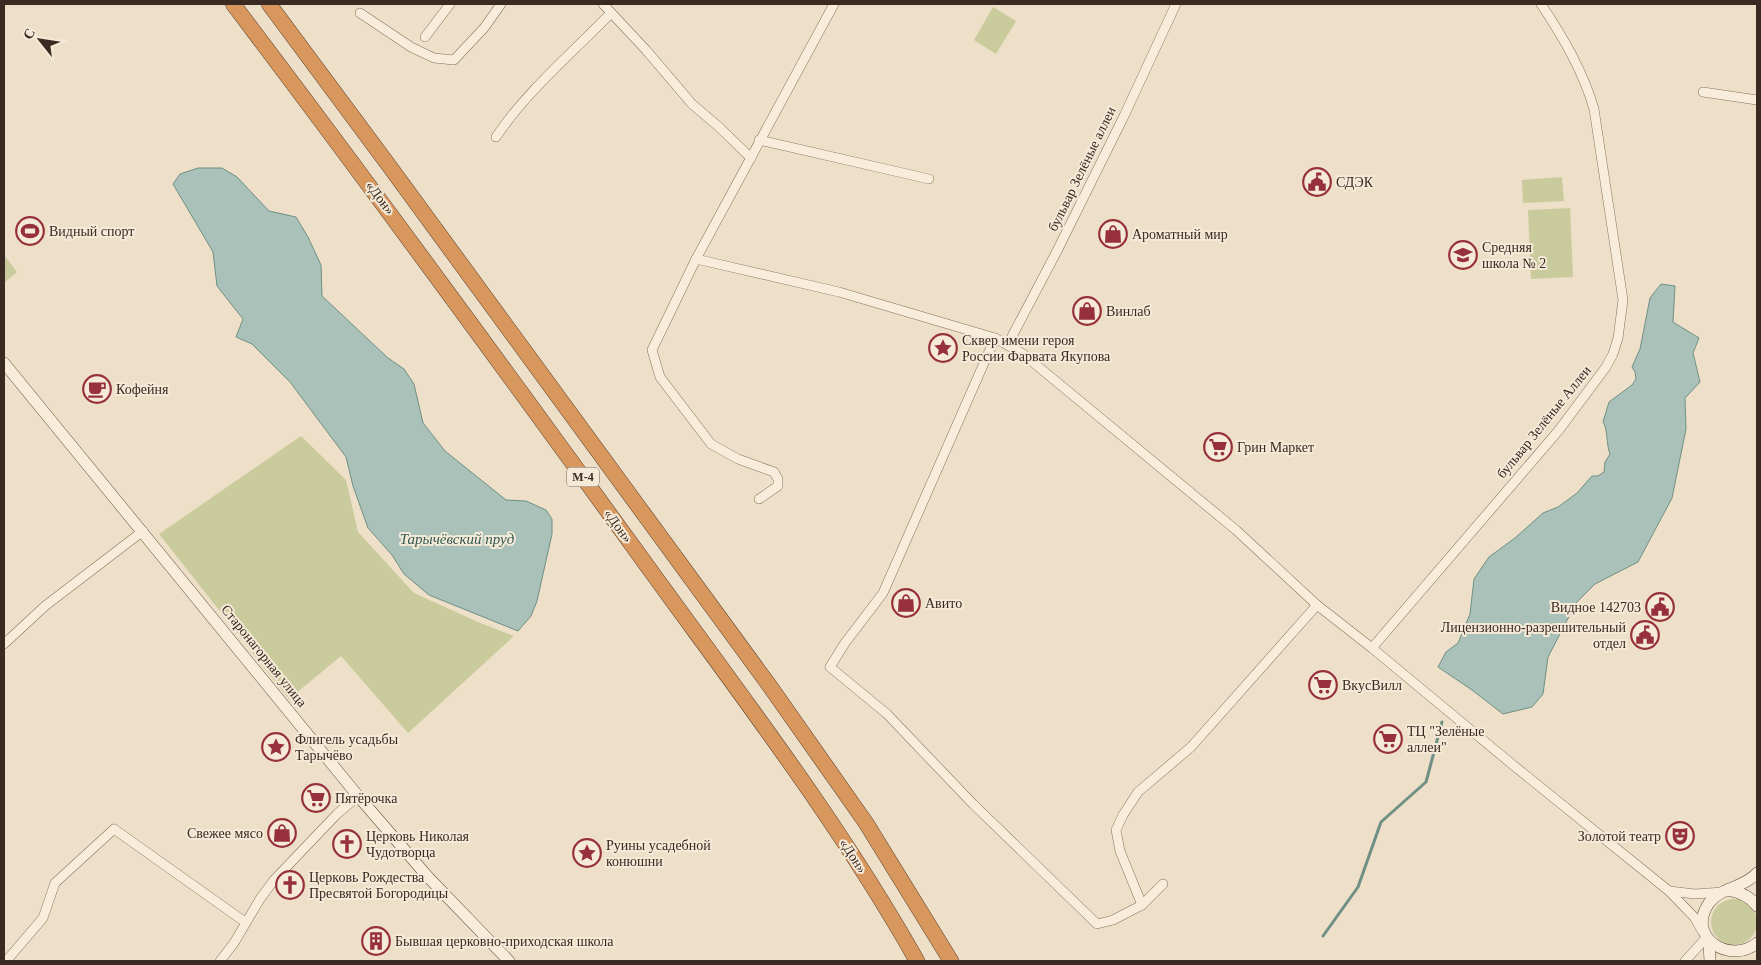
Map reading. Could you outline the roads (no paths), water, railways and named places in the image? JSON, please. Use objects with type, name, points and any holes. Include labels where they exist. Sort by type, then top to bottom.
[{"type":"highway","name":"«Дон»","points":[[233,4],[393,216],[734,686],[835,828],[894,919],[918,961]]},
{"type":"highway","name":"«Дон»","points":[[269,4],[402,183],[780,702],[866,824],[951,961]]},
{"type":"main road","name":"Старонагорная улица","points":[[4,363],[358,796],[434,884],[509,961]]},
{"type":"main road","points":[[1710,961],[1702,926],[1704,911],[1713,899],[1726,891],[1748,882],[1757,873]]},
{"type":"main road","points":[[1726,891],[1737,892],[1750,898],[1757,906]]},
{"type":"main road","points":[[1706,938],[1722,954],[1728,956],[1745,955],[1757,943]]},
{"type":"street","points":[[425,37],[450,4]]},
{"type":"street","points":[[360,13],[411,47],[434,58],[454,60],[484,28],[501,4]]},
{"type":"street","points":[[603,4],[692,104],[751,158]]},
{"type":"street","points":[[759,499],[778,486],[778,479],[774,472],[738,459],[712,444],[660,377],[652,350],[696,259],[834,4]]},
{"type":"street","name":"бульвар Зелёные аллеи","points":[[1008,344],[1120,125],[1176,4]]},
{"type":"street","name":"бульвар Зелёные Аллеи","points":[[1372,648],[1559,430],[1614,354],[1623,300],[1594,109],[1587,84],[1542,4]]},
{"type":"street","points":[[496,137],[505,124],[561,62],[611,13]]},
{"type":"street","points":[[1703,92],[1757,100]]},
{"type":"street","points":[[759,140],[929,179]]},
{"type":"street","points":[[696,259],[839,292],[995,338],[1023,354],[1236,530],[1317,605],[1669,891],[1695,918],[1706,938],[1685,961]]},
{"type":"street","points":[[995,338],[883,593],[845,643],[830,667],[887,714],[972,804],[1097,924],[1113,920],[1142,905],[1163,884]]},
{"type":"street","points":[[4,644],[45,606],[143,531]]},
{"type":"street","points":[[1142,905],[1120,851],[1116,830],[1123,815],[1138,792],[1191,747],[1317,605]]},
{"type":"street","points":[[220,961],[234,943],[260,899],[274,880],[358,796]]},
{"type":"street","points":[[7,960],[42,918],[56,883],[114,830],[246,922]]},
{"type":"street","points":[[1669,891],[1694,894],[1726,891]]},
{"type":"water","name":"Тарычёвский пруд","points":[[198,168],[222,168],[237,177],[269,211],[296,217],[321,265],[322,296],[388,358],[404,369],[414,384],[423,423],[445,451],[506,500],[526,501],[546,510],[552,519],[552,534],[537,601],[531,616],[518,631],[429,595],[404,574],[392,555],[368,528],[353,486],[346,457],[290,382],[252,344],[236,337],[243,319],[217,286],[213,252],[173,184],[180,174]]},
{"type":"water","points":[[1661,284],[1675,286],[1673,322],[1699,338],[1693,353],[1700,382],[1685,398],[1686,429],[1672,498],[1638,562],[1595,584],[1576,603],[1548,657],[1543,694],[1532,707],[1503,714],[1438,667],[1446,652],[1458,643],[1470,614],[1474,579],[1489,557],[1515,538],[1543,513],[1558,507],[1577,493],[1592,476],[1598,476],[1604,472],[1605,462],[1610,454],[1603,422],[1609,402],[1632,385],[1636,379],[1632,367],[1640,349],[1650,298]]},
{"type":"waterway","points":[[1323,936],[1358,887],[1381,822],[1426,782],[1442,722]]},
{"type":"place","name":"СДЭК","points":[[1317,182]]},
{"type":"place","name":"Видный спорт","points":[[30,231]]},
{"type":"place","name":"Ароматный мир","points":[[1113,234]]},
{"type":"place","name":"Средняя школа № 2","points":[[1463,255]]},
{"type":"place","name":"Винлаб","points":[[1087,311]]},
{"type":"place","name":"Сквер имени героя России Фарвата Якупова","points":[[943,348]]},
{"type":"place","name":"Кофейня","points":[[97,389]]},
{"type":"place","name":"Грин Маркет","points":[[1218,447]]},
{"type":"place","name":"Авито","points":[[906,603]]},
{"type":"place","name":"Видное 142703","points":[[1660,607]]},
{"type":"place","name":"Лицензионно-разрешительный отдел","points":[[1645,635]]},
{"type":"place","name":"ВкусВилл","points":[[1323,685]]},
{"type":"place","name":"ТЦ \"Зелёные аллеи\"","points":[[1388,739]]},
{"type":"place","name":"Флигель усадьбы Тарычёво","points":[[276,747]]},
{"type":"place","name":"Пятёрочка","points":[[316,798]]},
{"type":"place","name":"Свежее мясо","points":[[282,833]]},
{"type":"place","name":"Золотой театр","points":[[1680,836]]},
{"type":"place","name":"Церковь Николая Чудотворца","points":[[347,844]]},
{"type":"place","name":"Руины усадебной конюшни","points":[[587,853]]},
{"type":"place","name":"Церковь Рождества Пресвятой Богородицы","points":[[290,885]]},
{"type":"place","name":"Бывшая церковно-приходская школа","points":[[376,941]]}]
